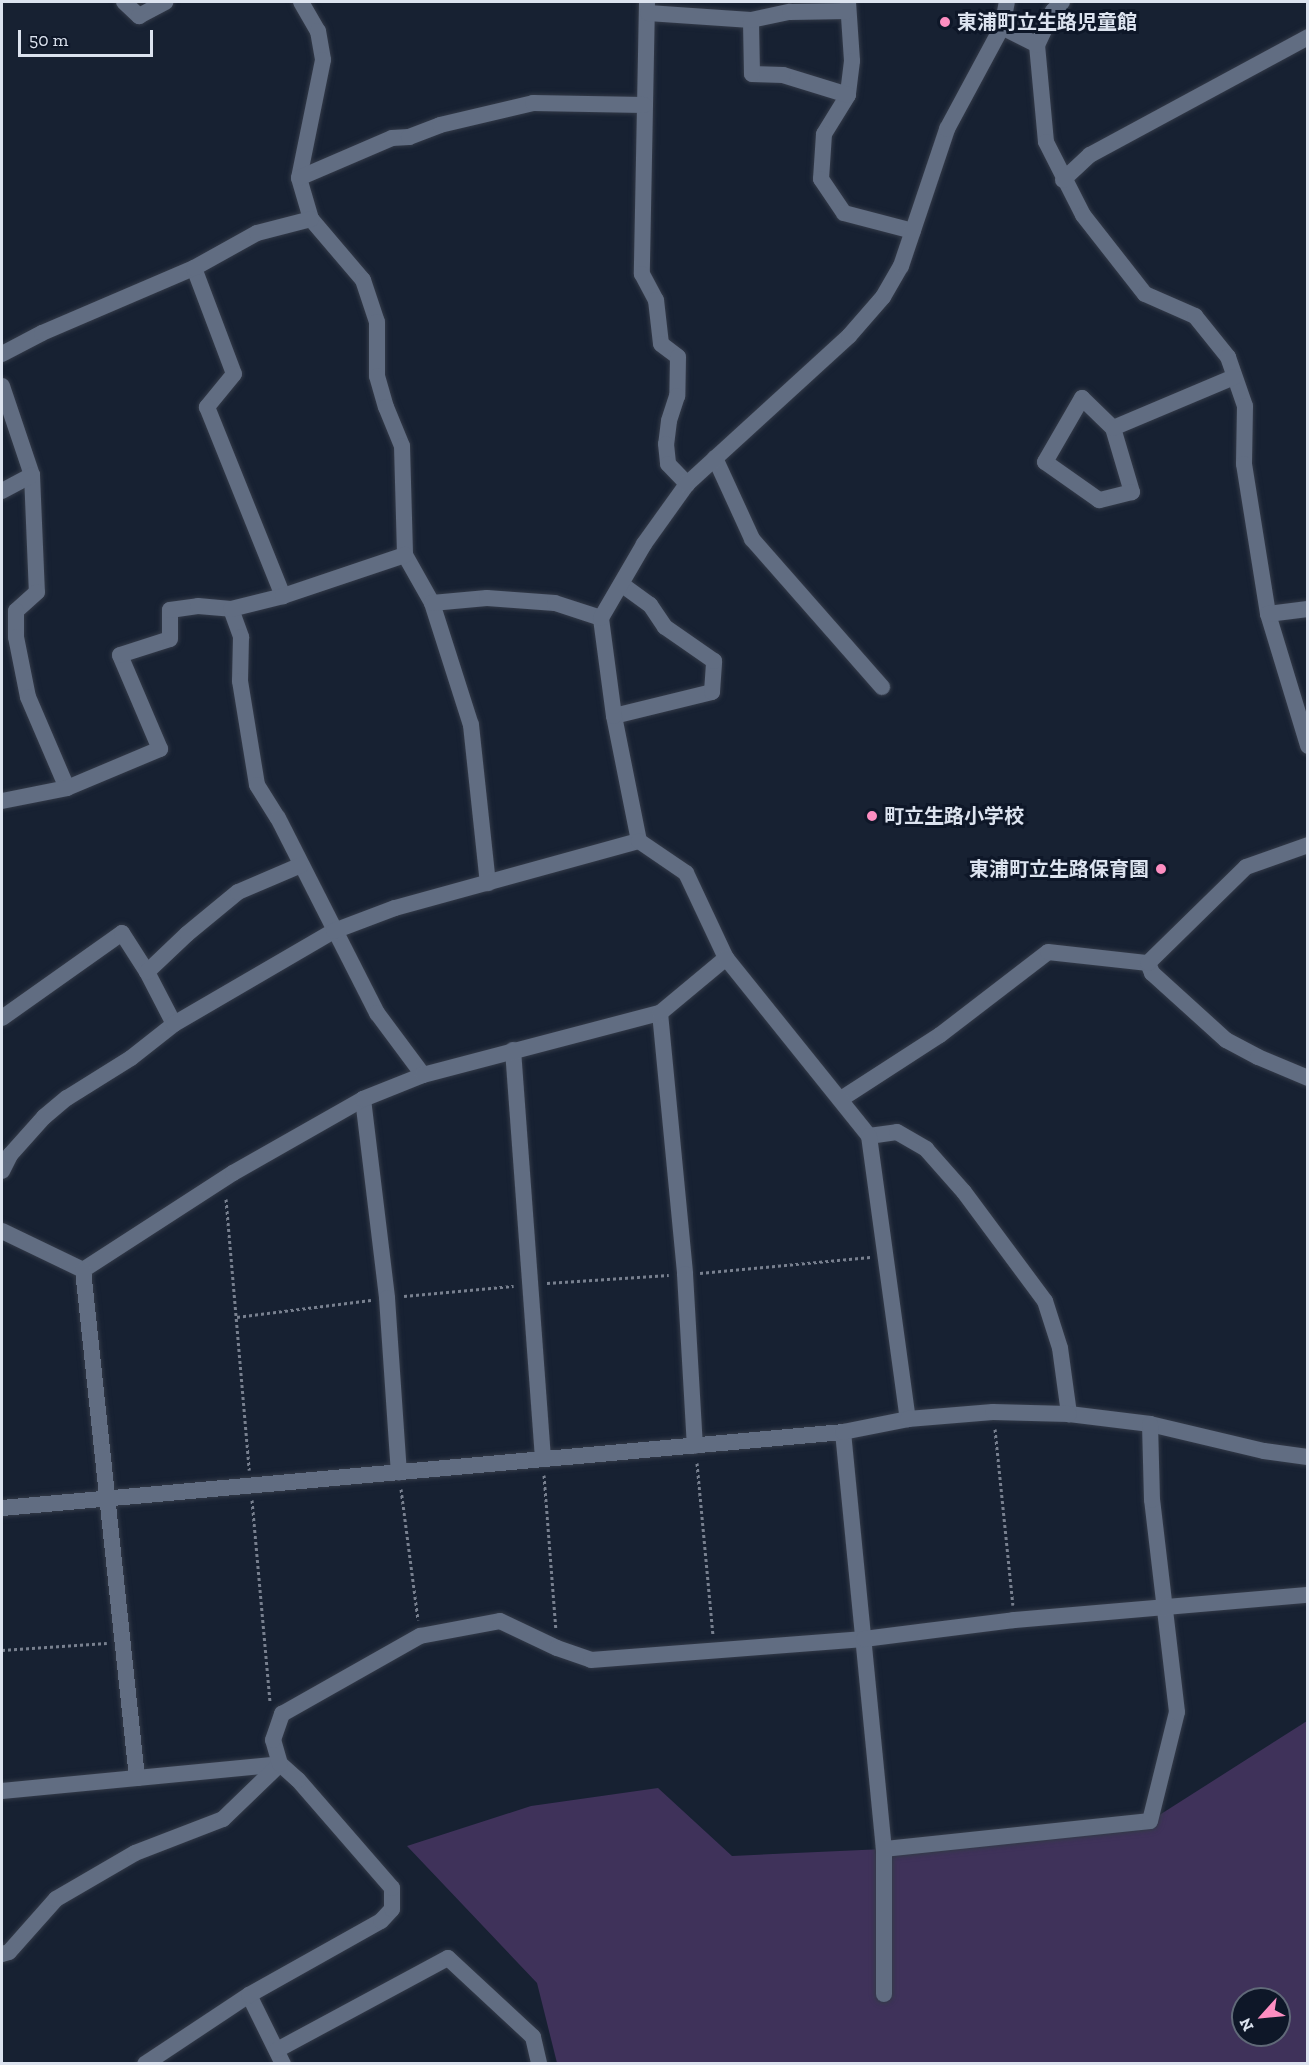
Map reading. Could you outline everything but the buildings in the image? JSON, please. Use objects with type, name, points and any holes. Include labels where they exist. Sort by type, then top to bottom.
[{"type":"street","points":[[124,2],[139,16],[165,2]]},
{"type":"street","points":[[301,2],[318,31],[323,60],[300,178],[311,219],[363,280],[377,322],[377,376],[386,407],[402,446],[405,555],[432,603],[471,725],[488,883]]},
{"type":"street","points":[[908,1419],[869,1136],[726,958],[686,873],[639,841],[614,716],[601,618],[644,544],[687,484],[849,336],[883,297],[901,266],[947,129],[1002,27],[1006,2]]},
{"type":"street","points":[[1062,2],[1053,11],[1037,45],[1042,71],[1046,142],[1083,215],[1145,294],[1195,316],[1228,357],[1245,406],[1244,464],[1268,614],[1308,746]]},
{"type":"street","points":[[687,484],[668,465],[666,444],[669,421],[677,396],[678,357],[661,344],[656,300],[642,274],[648,7],[751,20],[790,12],[848,6],[852,61],[848,96],[824,134],[821,179],[844,213],[913,231]]},
{"type":"street","points":[[751,20],[752,74],[783,75],[848,96]]},
{"type":"street","points":[[1002,27],[1037,45]]},
{"type":"street","points":[[1064,180],[1090,155],[1308,37]]},
{"type":"street","points":[[300,178],[392,138],[409,137],[440,125],[533,103],[644,105]]},
{"type":"street","points":[[2,354],[42,333],[194,268],[257,232],[311,219]]},
{"type":"street","points":[[194,268],[234,374],[207,407],[283,596]]},
{"type":"street","points":[[1113,428],[1234,377]]},
{"type":"street","points":[[2,386],[32,476],[37,592],[16,611],[16,637],[28,697],[67,788]]},
{"type":"street","points":[[1082,398],[1113,428],[1132,492],[1099,500],[1045,462],[1082,398]]},
{"type":"street","points":[[715,458],[752,538],[882,687]]},
{"type":"street","points":[[2,491],[32,476]]},
{"type":"street","points":[[2,801],[67,788],[160,749],[120,655],[170,639],[170,610],[198,606],[231,609],[283,596],[405,555]]},
{"type":"street","points":[[614,716],[712,692],[714,661],[665,627],[650,604],[622,585]]},
{"type":"street","points":[[432,603],[488,598],[555,603],[601,618]]},
{"type":"street","points":[[231,609],[241,637],[240,681],[257,785],[279,818],[377,1013],[423,1075]]},
{"type":"street","points":[[1268,614],[1308,609]]},
{"type":"street","points":[[2,1171],[10,1155],[44,1117],[67,1098],[131,1058],[174,1024],[334,931],[395,908],[639,841]]},
{"type":"street","points":[[1148,963],[1246,867],[1308,845]]},
{"type":"street","points":[[147,972],[186,934],[238,892],[301,864]]},
{"type":"street","points":[[2,1018],[122,933],[147,972],[174,1024]]},
{"type":"street","points":[[841,1099],[940,1035],[1048,952],[1148,963]]},
{"type":"street","points":[[83,1270],[224,1179],[363,1099],[423,1075],[660,1013],[726,958]]},
{"type":"street","points":[[1148,963],[1152,973],[1226,1040],[1258,1057],[1308,1078]]},
{"type":"street","points":[[660,1013],[685,1274],[695,1446]]},
{"type":"street","points":[[513,1050],[543,1459]]},
{"type":"street","points":[[363,1099],[387,1298],[399,1473]]},
{"type":"street","points":[[869,1136],[897,1132],[926,1149],[964,1192],[1045,1301],[1060,1348],[1069,1414]]},
{"type":"street","points":[[2,1231],[83,1270]]},
{"type":"street","points":[[83,1270],[137,1778]]},
{"type":"street","points":[[2,1508],[843,1432],[908,1419],[993,1412],[1069,1414],[1150,1424],[1264,1451],[1308,1456]]},
{"type":"street","points":[[884,1849],[1150,1821],[1177,1712],[1152,1500],[1150,1424]]},
{"type":"street","points":[[843,1432],[884,1849],[884,1995]]},
{"type":"street","points":[[155,2060],[249,1995],[381,1921],[392,1908],[392,1888],[298,1780],[280,1764],[273,1740],[282,1714],[420,1636],[500,1621],[557,1648],[591,1660],[864,1639],[1014,1620],[1308,1595]]},
{"type":"street","points":[[2,1791],[280,1764]]},
{"type":"street","points":[[2,1954],[9,1952],[56,1899],[135,1852],[224,1819],[280,1764]]},
{"type":"street","points":[[249,1995],[280,2057],[448,1958],[533,2037],[539,2064]]},
{"type":"path","points":[[224,1179],[270,1706]]},
{"type":"path","points":[[237,1317],[387,1298],[531,1284],[685,1274],[886,1256]]},
{"type":"path","points":[[993,1412],[1014,1620]]},
{"type":"path","points":[[695,1446],[715,1651]]},
{"type":"path","points":[[543,1459],[557,1648]]},
{"type":"path","points":[[399,1473],[420,1636]]},
{"type":"path","points":[[2,1650],[123,1642]]},
{"type":"shaded area","points":[[1307,1721],[1307,2063],[557,2063],[537,1983],[407,1846],[531,1806],[658,1788],[732,1856],[884,1849],[1150,1821]]},
{"type":"place","name":"東浦町立生路児童館","points":[[945,22]]},
{"type":"place","name":"町立生路小学校","points":[[872,816]]},
{"type":"place","name":"東浦町立生路保育園","points":[[1161,869]]}]
